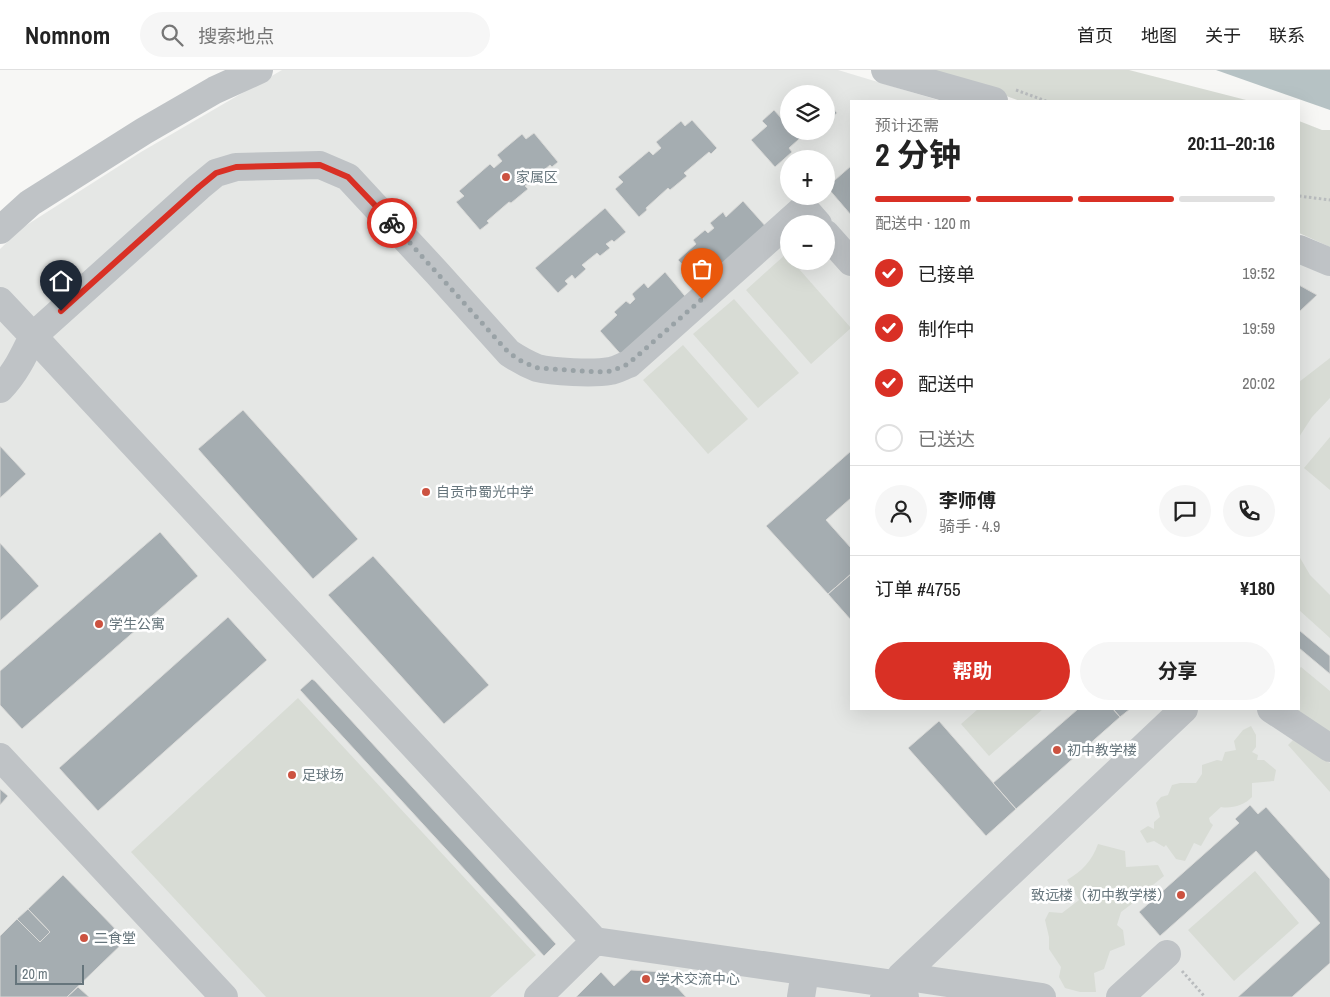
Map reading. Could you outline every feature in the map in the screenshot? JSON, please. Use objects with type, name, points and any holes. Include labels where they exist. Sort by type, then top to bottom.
[{"type":"street","points":[[0,230],[30,203],[144,132],[215,90],[259,70]]},
{"type":"street","points":[[885,70],[990,100]]},
{"type":"street","points":[[0,389],[20,363],[33,336],[199,187],[216,173],[236,167],[320,165],[348,177],[509,353],[523,362],[538,368],[555,370],[612,371],[628,364],[780,229]]},
{"type":"street","points":[[796,215],[804,208],[810,215]]},
{"type":"street","points":[[835,244],[850,261]]},
{"type":"street","points":[[1300,248],[1330,262]]},
{"type":"street","points":[[0,301],[595,941],[803,985],[1042,997]]},
{"type":"street","points":[[896,989],[1183,710]]},
{"type":"street","points":[[1273,710],[1330,748]]},
{"type":"street","points":[[0,757],[224,997]]},
{"type":"street","points":[[538,997],[595,941]]},
{"type":"street","points":[[1120,997],[1167,954]]},
{"type":"path","points":[[1300,196],[1330,200]]},
{"type":"path","points":[[1167,954],[1205,997]]},
{"type":"shaded area","name":"自贡市蜀光中学","points":[[282,70],[838,70],[938,100],[850,100],[850,710],[1300,710],[1300,259],[1330,275],[1330,997],[0,997],[0,249],[22,228],[141,152]]},
{"type":"shaded area","points":[[928,70],[1129,70],[1246,100],[1017,100]]},
{"type":"shaded area","points":[[1216,70],[1330,70],[1330,110]]},
{"type":"shaded area","points":[[1300,121],[1322,130],[1330,130],[1330,247],[1300,233]]},
{"type":"shaded area","points":[[780,259],[780,270],[800,270],[850,327],[811,364],[746,290]]},
{"type":"shaded area","points":[[734,299],[799,373],[758,408],[693,334]]},
{"type":"shaded area","points":[[683,345],[748,419],[708,454],[643,380]]},
{"type":"shaded area","points":[[1330,358],[1330,398],[1312,417],[1300,435],[1300,381]]},
{"type":"shaded area","points":[[1330,437],[1330,490],[1304,468]]},
{"type":"shaded area","points":[[1300,558],[1310,575],[1330,595],[1330,638],[1300,611]]},
{"type":"shaded area","points":[[1300,668],[1330,691],[1330,732],[1295,710],[1300,710]]},
{"type":"shaded area","name":"足球场","points":[[298,698],[536,955],[490,997],[266,997],[131,852]]},
{"type":"shaded area","points":[[977,710],[1042,710],[989,756],[961,724]]},
{"type":"shaded area","points":[[1251,726],[1256,735],[1256,747],[1252,752],[1258,755],[1257,760],[1264,760],[1276,770],[1274,781],[1252,783],[1252,797],[1249,800],[1238,806],[1221,807],[1209,818],[1213,825],[1201,846],[1194,843],[1185,861],[1176,859],[1166,845],[1164,847],[1154,841],[1147,843],[1140,831],[1148,826],[1154,829],[1154,822],[1160,817],[1156,803],[1161,797],[1168,795],[1172,785],[1196,783],[1202,774],[1202,765],[1217,760],[1222,761],[1225,752],[1236,750],[1234,741],[1243,730]]},
{"type":"shaded area","points":[[1293,740],[1330,763],[1330,792],[1288,745]]},
{"type":"shaded area","points":[[1098,844],[1125,851],[1126,867],[1158,865],[1164,876],[1148,889],[1138,887],[1131,896],[1133,903],[1121,912],[1117,925],[1123,930],[1125,945],[1110,951],[1104,969],[1094,973],[1096,992],[1080,992],[1065,988],[1059,977],[1061,967],[1049,949],[1049,937],[1045,920],[1049,912],[1062,913],[1079,900],[1067,880],[1086,865],[1093,856]]},
{"type":"shaded area","points":[[1255,871],[1299,923],[1234,981],[1188,930]]},
{"type":"building","points":[[774,110],[780,117],[780,140],[798,140],[789,148],[790,150],[780,150],[780,163],[775,167],[751,140],[767,126],[762,121]]},
{"type":"building","points":[[692,120],[717,148],[711,154],[709,152],[684,173],[687,176],[670,190],[668,188],[639,217],[615,189],[623,182],[618,177],[649,151],[653,155],[661,148],[656,142],[681,121],[685,126]]},
{"type":"building","name":"家属区","points":[[534,133],[558,162],[552,167],[550,165],[525,186],[528,189],[511,203],[509,202],[487,221],[489,223],[480,230],[456,202],[464,196],[459,191],[490,164],[494,168],[502,161],[497,155],[522,134],[526,139]]},
{"type":"building","points":[[850,167],[850,214],[835,196],[835,180]]},
{"type":"building","points":[[743,201],[768,229],[704,288],[678,260],[696,244],[693,240],[705,230],[708,233],[714,228],[710,223],[723,212],[726,217]]},
{"type":"building","points":[[605,208],[626,232],[614,242],[612,240],[606,244],[610,248],[600,256],[597,253],[582,265],[586,269],[575,279],[572,275],[565,281],[568,284],[558,293],[535,268]]},
{"type":"building","points":[[665,272],[689,301],[625,359],[600,331],[617,315],[614,312],[626,301],[630,304],[635,299],[632,294],[644,283],[648,288]]},
{"type":"building","points":[[1300,286],[1317,295],[1300,311]]},
{"type":"building","points":[[243,410],[358,539],[313,579],[198,449]]},
{"type":"building","points":[[0,446],[26,474],[0,498]]},
{"type":"building","points":[[850,452],[850,499],[826,520],[850,547],[850,575],[828,594],[766,526]]},
{"type":"building","name":"学生公寓","points":[[160,532],[198,576],[22,729],[0,705],[0,671]]},
{"type":"building","points":[[0,543],[39,586],[0,621]]},
{"type":"building","points":[[373,556],[489,685],[444,724],[328,595]]},
{"type":"building","points":[[850,575],[850,619],[828,594]]},
{"type":"building","name":"学生公寓","points":[[228,617],[267,660],[98,811],[59,768]]},
{"type":"building","points":[[1300,631],[1330,656],[1330,674],[1300,649]]},
{"type":"building","points":[[312,679],[556,944],[544,956],[300,690]]},
{"type":"building","name":"初中教学楼","points":[[1077,710],[1114,710],[1120,717],[1016,809],[993,783]]},
{"type":"building","points":[[1114,710],[1129,710],[1120,717]]},
{"type":"building","points":[[939,721],[1016,809],[986,836],[908,748]]},
{"type":"building","points":[[0,789],[8,796],[0,805]]},
{"type":"building","name":"致远楼（初中教学楼）","points":[[1250,805],[1258,814],[1266,807],[1330,879],[1330,963],[1292,997],[1238,997],[1320,923],[1256,851],[1160,936],[1139,912],[1239,823],[1235,819]]},
{"type":"building","name":"二食堂","points":[[63,875],[126,940],[67,997],[0,997],[0,936],[17,919],[40,942],[50,932],[28,909]]},
{"type":"building","points":[[28,909],[50,932],[40,942],[17,919]]},
{"type":"building","name":"学术交流中心","points":[[631,970],[663,972],[686,997],[576,997],[601,972],[614,986]]},
{"type":"building","points":[[78,987],[89,997],[67,997]]},
{"type":"way so far","points":[[392,223],[509,353],[523,362],[538,368],[597,372],[612,371],[628,364],[702,299]]},
{"type":"place","name":"家属区","points":[[506,177]]},
{"type":"place","name":"自贡市蜀光中学","points":[[426,492]]},
{"type":"place","name":"学生公寓","points":[[99,624]]},
{"type":"place","name":"初中教学楼","points":[[1057,750]]},
{"type":"place","name":"足球场","points":[[292,775]]},
{"type":"place","name":"致远楼（初中教学楼）","points":[[1181,895]]},
{"type":"place","name":"二食堂","points":[[84,938]]},
{"type":"place","name":"学术交流中心","points":[[646,979]]},
{"type":"route","points":[[61,311],[216,173],[236,167],[320,165],[334,170],[348,177],[392,223]]}]
